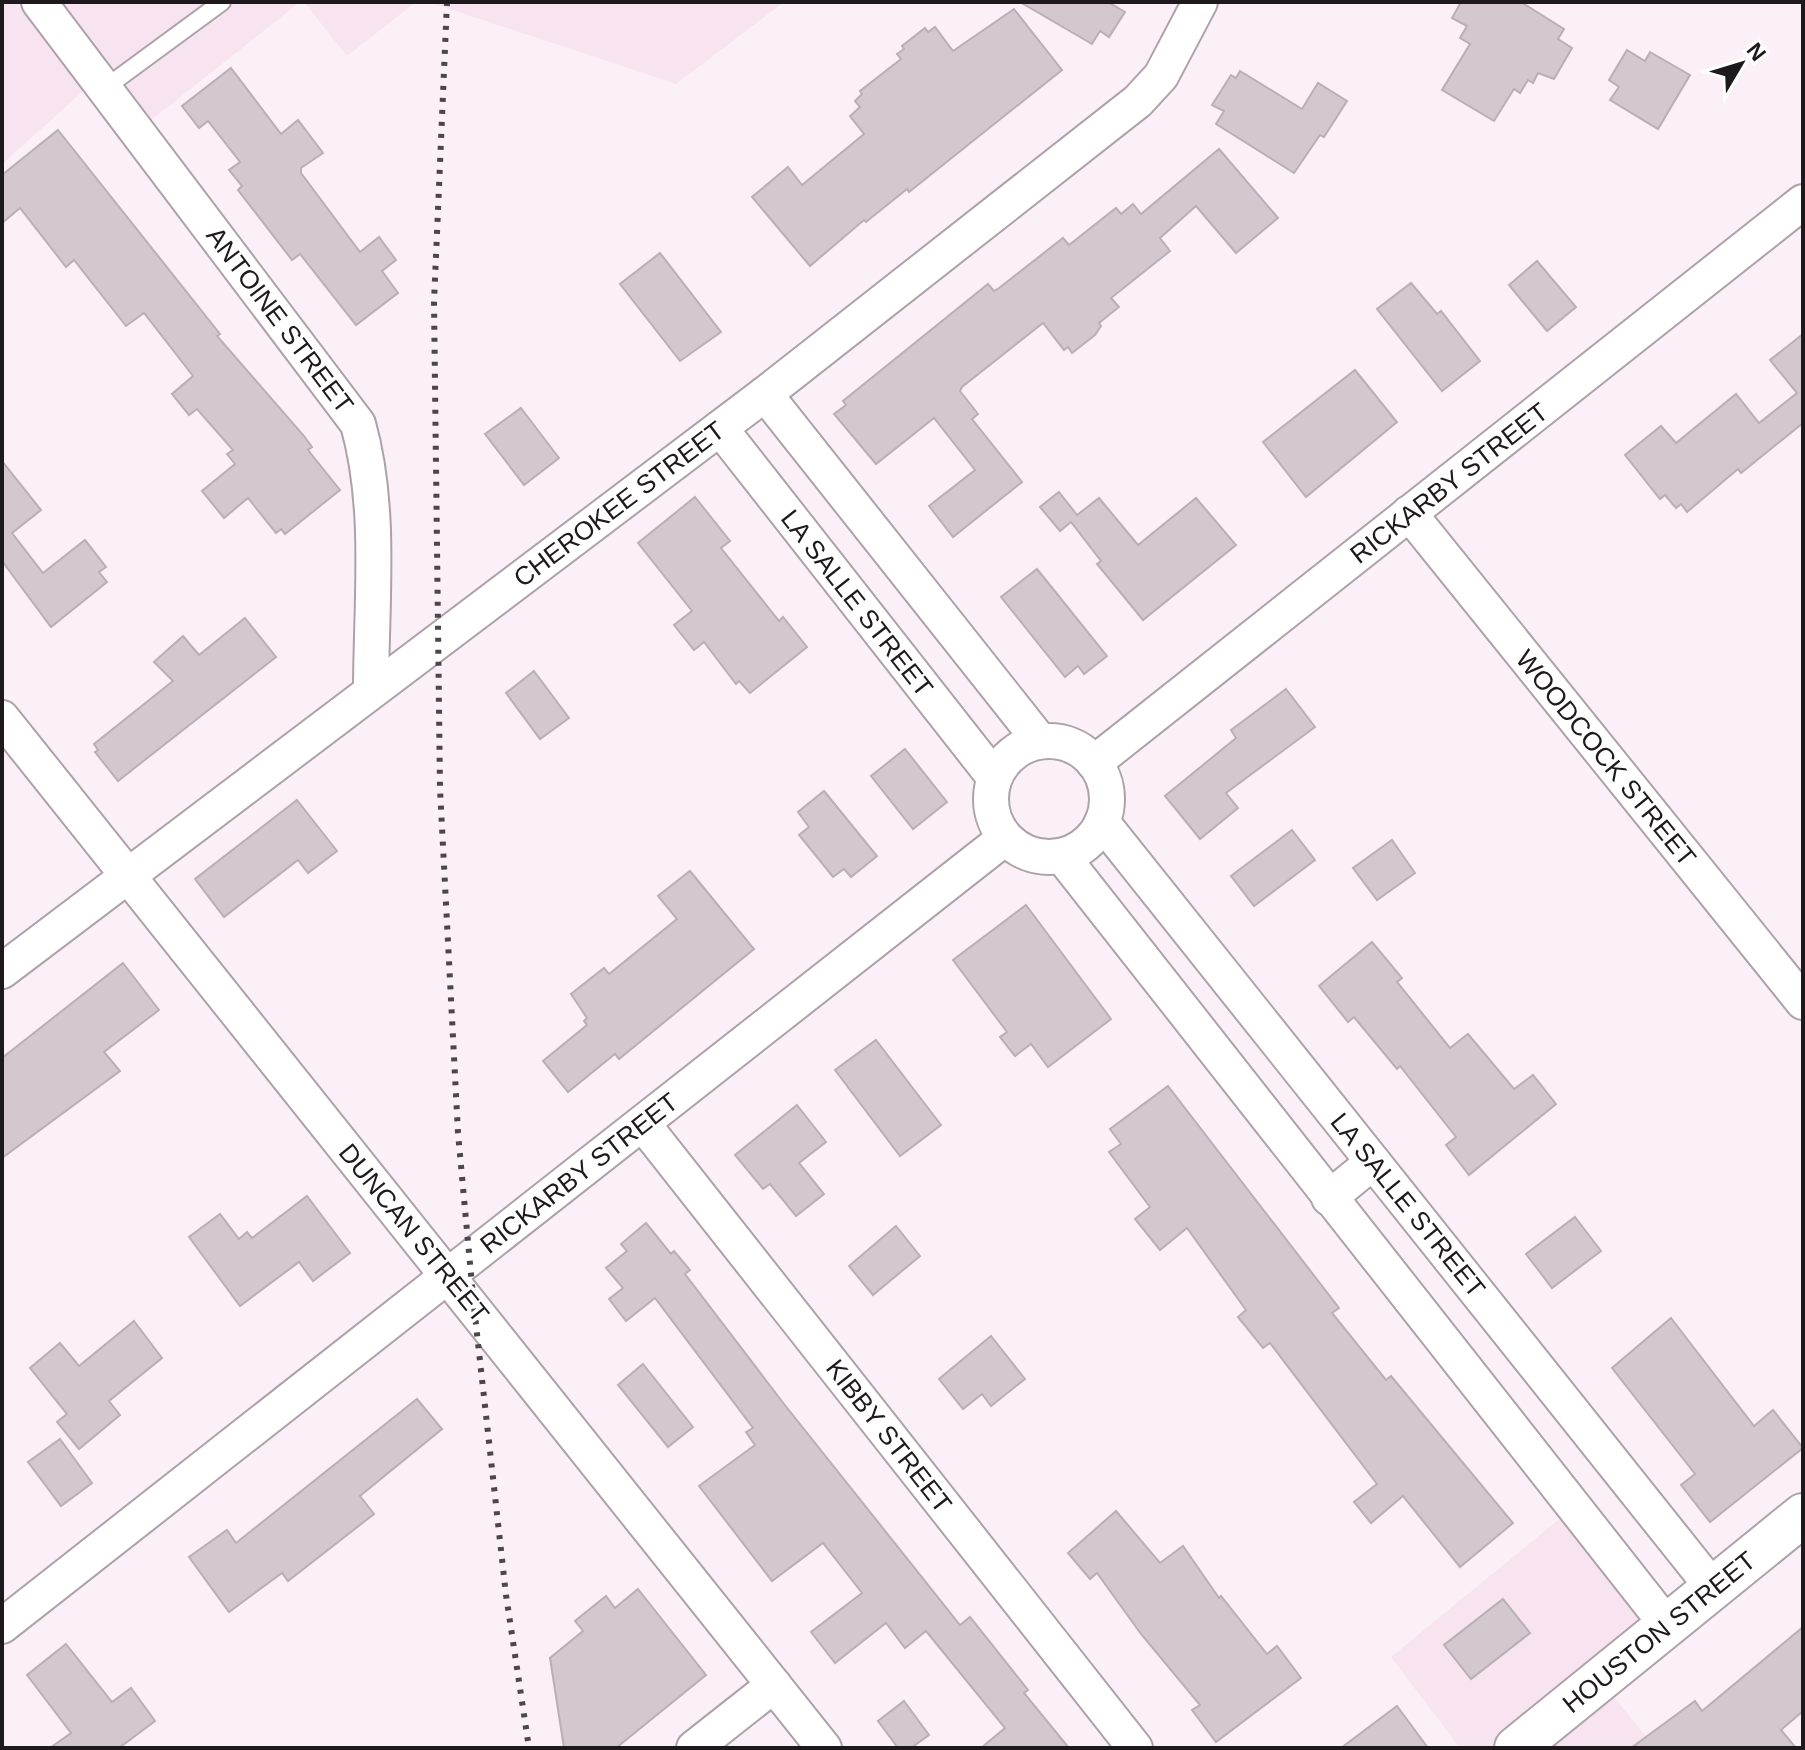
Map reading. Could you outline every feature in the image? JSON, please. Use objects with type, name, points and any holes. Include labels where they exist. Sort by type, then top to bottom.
[{"type":"street","name":"ANTOINE STREET","points":[[39,2],[358,424],[368,458],[372,504],[371,691]]},
{"type":"street","name":"CHEROKEE STREET","points":[[2,971],[127,873],[765,394],[1138,101],[1161,76],[1200,2]]},
{"type":"street","name":"RICKARBY STREET","points":[[1094,763],[1803,202]]},
{"type":"street","points":[[765,394],[1040,741]]},
{"type":"street","name":"LA SALLE STREET","points":[[720,428],[994,777]]},
{"type":"street","name":"WOODCOCK STREET","points":[[1409,513],[1803,1002]]},
{"type":"street","name":"DUNCAN STREET","points":[[2,718],[824,1748]]},
{"type":"street","points":[[1040,741],[1070,745],[1094,763],[1107,792],[1102,822],[1086,844],[1062,856],[1031,855],[1005,838],[991,809],[994,777],[1012,753],[1040,741]]},
{"type":"street","name":"LA SALLE STREET","points":[[1102,822],[1713,1588]]},
{"type":"street","name":"RICKARBY STREET","points":[[2,1626],[1005,838]]},
{"type":"street","points":[[1062,856],[1667,1625]]},
{"type":"street","name":"KIBBY STREET","points":[[643,1124],[1135,1748]]},
{"type":"street","points":[[1329,1198],[1373,1162]]},
{"type":"street","name":"HOUSTON STREET","points":[[1516,1748],[1803,1515]]},
{"type":"street","points":[[694,1748],[774,1685]]},
{"type":"lane","points":[[105,88],[222,2]]},
{"type":"shaded area","points":[[2,2],[300,2],[150,121],[109,68],[2,164]]},
{"type":"shaded area","points":[[304,2],[416,2],[347,56]]},
{"type":"shaded area","points":[[429,2],[784,2],[676,84]]},
{"type":"shaded area","points":[[1563,1516],[1647,1621],[1590,1667],[1655,1748],[1460,1748],[1391,1657]]},
{"type":"building","points":[[1020,2],[1108,2],[1125,12],[1109,37],[1100,31],[1092,44]]},
{"type":"building","points":[[1461,2],[1521,2],[1564,29],[1558,39],[1572,48],[1554,79],[1538,73],[1533,83],[1528,80],[1520,93],[1514,89],[1494,121],[1442,90],[1470,44],[1460,38],[1467,26],[1452,18]]},
{"type":"building","points":[[1014,9],[1062,70],[909,192],[907,189],[866,222],[864,220],[810,266],[752,197],[788,167],[802,185],[864,134],[850,116],[860,107],[855,101],[862,94],[860,91],[901,59],[897,54],[904,49],[902,46],[925,28],[928,32],[935,27],[953,51]]},
{"type":"building","points":[[1627,50],[1645,61],[1650,52],[1690,75],[1658,129],[1610,100],[1619,87],[1609,80]]},
{"type":"building","points":[[231,68],[281,134],[298,120],[323,153],[301,168],[301,173],[360,252],[379,237],[396,260],[382,271],[398,293],[356,325],[300,254],[292,260],[238,190],[242,186],[229,170],[240,162],[208,121],[199,128],[182,106]]},
{"type":"building","points":[[1240,71],[1302,109],[1318,83],[1347,101],[1324,137],[1320,135],[1294,173],[1216,124],[1224,111],[1212,105],[1231,75],[1236,78]]},
{"type":"building","points":[[58,130],[220,334],[217,336],[304,436],[312,447],[308,450],[340,490],[285,534],[281,529],[276,533],[248,498],[224,518],[202,491],[235,464],[227,454],[233,450],[197,409],[189,415],[172,394],[193,376],[144,313],[126,326],[74,260],[66,267],[20,208],[2,223],[2,175]]},
{"type":"building","points":[[1219,149],[1278,218],[1236,253],[1196,206],[1160,238],[1170,251],[1111,298],[1119,307],[1099,323],[1101,326],[1095,335],[1072,353],[1068,347],[1064,350],[1043,323],[962,387],[960,391],[978,414],[972,419],[1022,482],[953,537],[929,506],[975,470],[934,418],[876,464],[834,414],[846,405],[843,401],[988,284],[994,291],[1063,238],[1069,245],[1116,208],[1121,214],[1133,204],[1141,214]]},
{"type":"building","points":[[660,253],[721,332],[680,361],[620,284]]},
{"type":"building","points":[[1537,261],[1576,307],[1547,331],[1509,285]]},
{"type":"building","points":[[1411,283],[1437,314],[1441,311],[1480,361],[1442,391],[1377,309]]},
{"type":"building","points":[[1803,334],[1803,423],[1741,473],[1738,469],[1687,512],[1681,504],[1676,508],[1665,495],[1660,499],[1625,455],[1661,426],[1676,443],[1736,394],[1759,423],[1797,393],[1770,360]]},
{"type":"building","points":[[1355,370],[1397,422],[1306,497],[1263,442]]},
{"type":"building","points":[[521,408],[559,458],[524,485],[485,434]]},
{"type":"building","points":[[2,461],[41,510],[12,533],[43,573],[85,540],[106,567],[99,572],[107,582],[51,627],[2,561]]},
{"type":"building","points":[[1059,492],[1077,515],[1099,498],[1138,545],[1196,498],[1236,545],[1143,620],[1097,564],[1101,561],[1071,522],[1060,531],[1040,507]]},
{"type":"building","points":[[695,497],[730,541],[721,548],[779,621],[783,617],[807,647],[750,693],[739,681],[736,684],[704,642],[694,650],[674,625],[692,611],[638,543]]},
{"type":"building","points":[[1037,569],[1107,656],[1084,674],[1078,666],[1065,677],[1001,597]]},
{"type":"building","points":[[245,618],[276,657],[118,781],[95,752],[98,750],[94,744],[173,681],[154,662],[183,636],[199,655]]},
{"type":"building","points":[[534,671],[569,718],[540,739],[506,693]]},
{"type":"building","points":[[1286,689],[1315,727],[1226,793],[1238,808],[1200,839],[1165,796],[1236,738],[1231,730]]},
{"type":"building","points":[[905,749],[947,802],[913,829],[871,776]]},
{"type":"building","points":[[824,791],[877,856],[851,877],[844,869],[833,877],[799,835],[809,827],[798,812]]},
{"type":"building","points":[[297,800],[337,851],[308,873],[298,860],[224,917],[195,879]]},
{"type":"building","points":[[1292,830],[1315,860],[1254,906],[1231,876]]},
{"type":"building","points":[[1392,840],[1415,873],[1377,900],[1353,868]]},
{"type":"building","points":[[690,871],[754,949],[619,1059],[615,1054],[568,1092],[543,1061],[587,1025],[584,1021],[587,1018],[571,994],[604,968],[609,974],[677,919],[658,896]]},
{"type":"building","points":[[1026,905],[1111,1019],[1048,1067],[1031,1044],[1015,1056],[1000,1037],[1007,1032],[953,960]]},
{"type":"building","points":[[1372,942],[1402,978],[1397,982],[1450,1048],[1468,1034],[1514,1089],[1533,1075],[1556,1104],[1469,1175],[1446,1145],[1456,1137],[1400,1066],[1397,1069],[1354,1017],[1348,1022],[1319,986]]},
{"type":"building","points":[[123,963],[159,1010],[104,1052],[120,1071],[2,1158],[2,1058]]},
{"type":"building","points":[[876,1040],[941,1125],[900,1156],[835,1070]]},
{"type":"building","points":[[1168,1086],[1339,1308],[1332,1313],[1386,1380],[1391,1376],[1513,1523],[1460,1567],[1403,1496],[1371,1523],[1354,1502],[1377,1484],[1270,1343],[1263,1348],[1238,1317],[1246,1310],[1187,1228],[1160,1250],[1135,1219],[1150,1207],[1109,1152],[1121,1144],[1110,1129]]},
{"type":"building","points":[[797,1105],[826,1142],[799,1163],[824,1194],[796,1216],[770,1184],[763,1189],[735,1155]]},
{"type":"building","points":[[307,1196],[350,1253],[313,1281],[299,1262],[240,1306],[189,1237],[220,1214],[239,1239],[247,1232],[252,1238]]},
{"type":"building","points":[[1575,1217],[1601,1251],[1552,1288],[1526,1254]]},
{"type":"building","points":[[646,1223],[671,1254],[674,1251],[690,1270],[685,1274],[960,1625],[970,1617],[1028,1690],[1024,1693],[1069,1748],[981,1748],[1005,1728],[926,1631],[905,1648],[886,1623],[835,1663],[811,1632],[862,1593],[823,1543],[772,1581],[699,1486],[755,1445],[746,1432],[753,1428],[655,1298],[626,1321],[609,1299],[623,1288],[606,1268],[627,1251],[621,1244]]},
{"type":"building","points":[[896,1226],[920,1256],[873,1295],[849,1266]]},
{"type":"building","points":[[1671,1318],[1754,1426],[1773,1410],[1803,1448],[1710,1522],[1681,1485],[1695,1474],[1612,1368]]},
{"type":"building","points":[[134,1321],[162,1358],[109,1401],[120,1415],[79,1449],[57,1422],[67,1414],[30,1368],[60,1343],[79,1366]]},
{"type":"building","points":[[991,1336],[1025,1379],[991,1406],[982,1394],[963,1409],[939,1379]]},
{"type":"building","points":[[643,1364],[693,1427],[668,1447],[618,1385]]},
{"type":"building","points":[[417,1399],[442,1429],[360,1496],[374,1514],[288,1581],[282,1573],[229,1612],[189,1557],[227,1530],[236,1543]]},
{"type":"building","points":[[60,1439],[92,1483],[61,1506],[28,1462]]},
{"type":"building","points":[[1116,1511],[1160,1563],[1183,1546],[1219,1598],[1221,1596],[1267,1654],[1277,1646],[1301,1678],[1216,1742],[1192,1710],[1200,1705],[1141,1634],[1097,1573],[1090,1579],[1068,1553]]},
{"type":"building","points":[[638,1589],[706,1675],[616,1748],[564,1748],[550,1658],[583,1631],[575,1621],[606,1596],[615,1608]]},
{"type":"building","points":[[1503,1599],[1530,1633],[1471,1679],[1444,1645]]},
{"type":"building","points":[[1803,1627],[1803,1711],[1781,1730],[1796,1748],[1631,1748],[1695,1701],[1702,1711]]},
{"type":"building","points":[[66,1644],[112,1702],[131,1688],[155,1721],[119,1748],[50,1748],[71,1733],[27,1675]]},
{"type":"building","points":[[904,1701],[929,1735],[911,1748],[898,1748],[878,1721]]},
{"type":"building","points":[[1397,1706],[1428,1748],[1341,1748]]},
{"type":"railway","points":[[447,2],[434,302],[440,789],[458,1133],[474,1307],[506,1595],[529,1748]]}]
